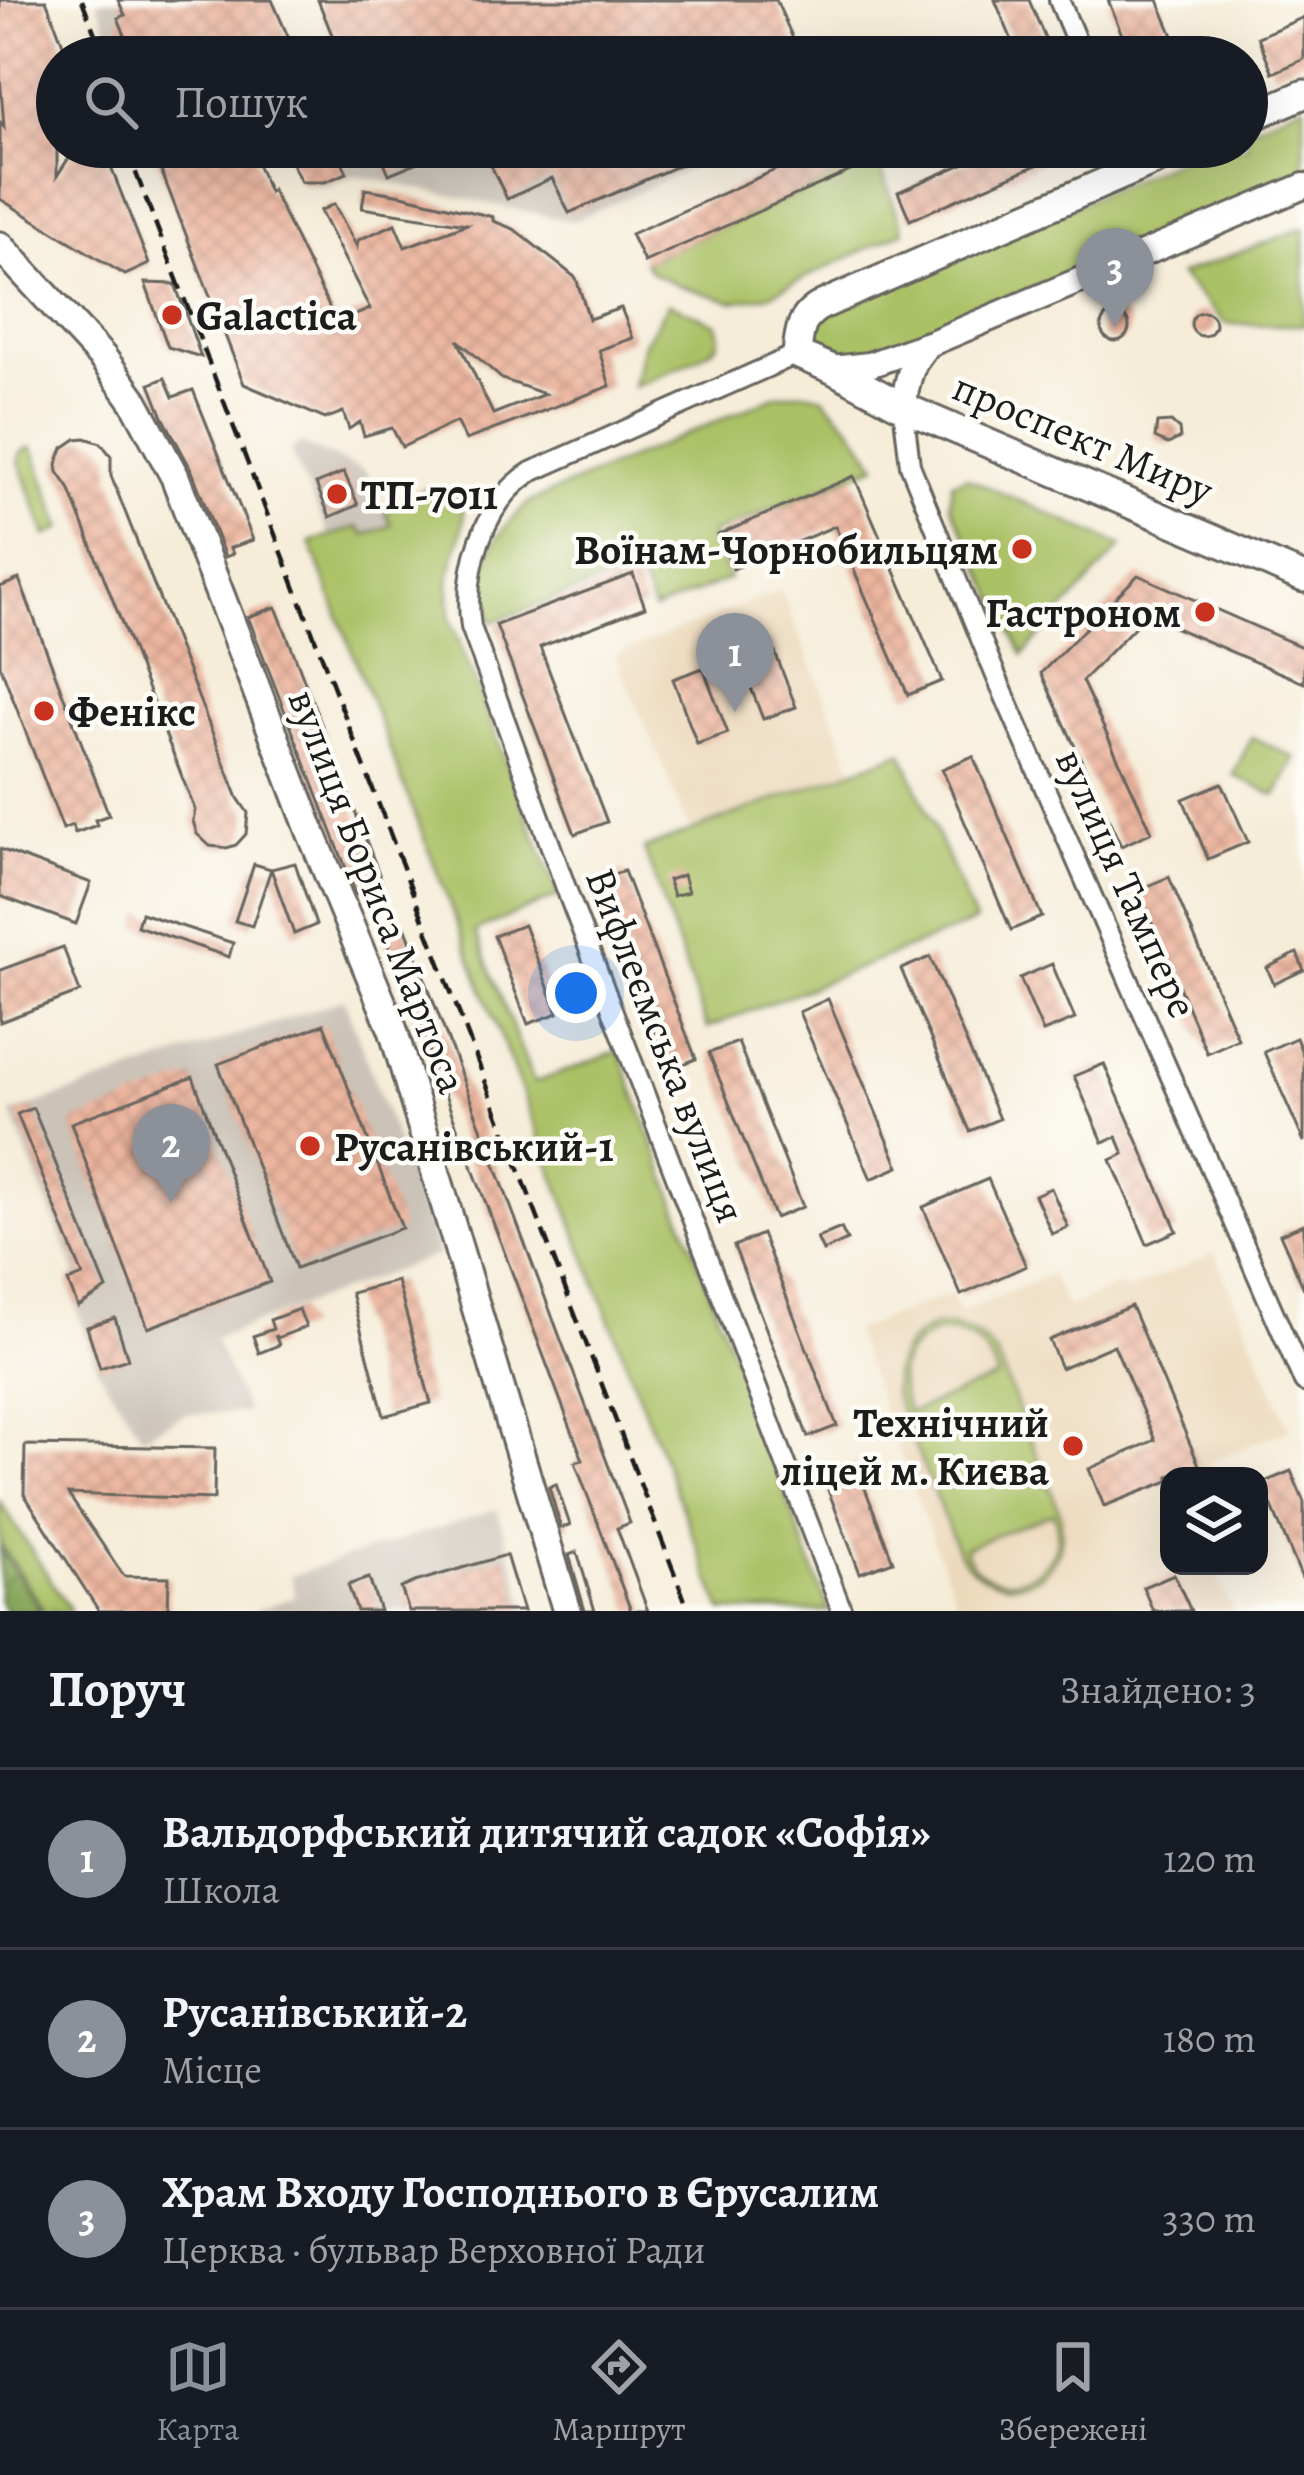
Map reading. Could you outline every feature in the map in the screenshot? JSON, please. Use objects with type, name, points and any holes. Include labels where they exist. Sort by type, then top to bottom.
[{"type":"main road","points":[[1268,110],[1304,94]]},
{"type":"main road","points":[[796,354],[804,318],[822,304],[1108,168]]},
{"type":"main road","name":"вулиця Бориса Мартоса","points":[[0,247],[103,358],[134,401],[175,477],[310,832],[393,1030],[567,1611]]},
{"type":"main road","name":"проспект Миру","points":[[796,354],[902,407],[1304,578]]},
{"type":"street","points":[[1059,0],[1074,36]]},
{"type":"street","points":[[832,369],[869,365],[929,344],[1304,186]]},
{"type":"street","points":[[902,407],[908,376],[929,344]]},
{"type":"street","name":"Вифлеємська вулиця","points":[[796,354],[518,480],[486,527],[467,600],[472,627],[570,899],[842,1611]]},
{"type":"street","name":"вулиця Тампере","points":[[902,407],[910,465],[988,655],[1304,1382]]},
{"type":"shaded area","points":[[97,0],[198,0],[215,36],[110,36]]},
{"type":"shaded area","points":[[296,168],[692,168],[572,221],[355,175],[326,186],[304,185]]},
{"type":"shaded area","points":[[299,443],[365,471],[393,525],[363,535],[357,527],[330,538],[290,452]]},
{"type":"shaded area","points":[[781,590],[854,769],[691,832],[615,655]]},
{"type":"shaded area","points":[[344,999],[439,1254],[214,1339],[247,1413],[186,1414],[142,1436],[98,1370],[67,1281],[76,1274],[11,1113]]},
{"type":"shaded area","name":"Технічний ліцей м. Києва","points":[[1215,1253],[1290,1429],[1208,1462],[1210,1467],[1160,1467],[1160,1575],[1217,1575],[1233,1611],[960,1611],[853,1331],[951,1294],[960,1313],[1051,1274],[1067,1308],[1120,1285],[1125,1292]]},
{"type":"shaded area","points":[[497,1509],[528,1611],[253,1611],[296,1596],[290,1576]]},
{"type":"green space","points":[[1304,104],[1304,173],[885,354],[837,358],[811,344],[818,318],[1158,168],[1268,168],[1268,120]]},
{"type":"green space","points":[[857,168],[880,168],[904,231],[769,295],[733,302],[652,273],[644,262]]},
{"type":"green space","points":[[1304,228],[1304,325],[1226,324],[1179,275]]},
{"type":"green space","points":[[669,303],[717,324],[719,341],[702,355],[633,387],[643,344]]},
{"type":"green space","points":[[777,395],[822,396],[853,429],[877,465],[711,534],[729,579],[654,610],[636,569],[492,622],[485,585],[489,555],[504,528],[530,502]]},
{"type":"green space","points":[[33,448],[62,528],[46,536],[19,461]]},
{"type":"green space","points":[[966,477],[1122,546],[1023,655],[950,504],[952,482]]},
{"type":"green space","points":[[428,487],[445,493],[462,508],[462,529],[449,582],[450,618],[559,896],[475,931],[534,1083],[619,1051],[829,1611],[722,1611],[310,542],[358,527],[364,535],[392,525],[385,513]]},
{"type":"green space","points":[[1252,737],[1295,758],[1276,796],[1233,775]]},
{"type":"green space","points":[[902,752],[975,922],[707,1028],[644,849]]},
{"type":"green space","points":[[935,1326],[962,1329],[977,1335],[996,1354],[1059,1510],[1062,1535],[1057,1555],[1031,1580],[994,1581],[975,1571],[959,1554],[894,1395],[897,1362],[924,1331]],"holes":[[[937,1333],[976,1343],[998,1377],[909,1413],[901,1388],[902,1366],[914,1347]],[[1053,1513],[1057,1535],[1052,1554],[1025,1577],[990,1577],[975,1567],[964,1548]]]},
{"type":"green space","points":[[0,1502],[71,1611],[45,1611],[0,1543]]},
{"type":"green space","points":[[0,1549],[41,1611],[6,1611],[0,1602]]},
{"type":"building","points":[[0,0],[46,0],[60,36],[36,36],[36,168],[57,168],[57,176],[62,168],[111,168],[149,264],[125,275],[0,199],[0,122],[4,127]]},
{"type":"building","points":[[118,0],[272,0],[288,36],[125,36],[118,18],[125,15]]},
{"type":"building","points":[[318,0],[776,0],[792,36],[333,36]]},
{"type":"building","points":[[995,0],[1029,0],[1044,36],[1010,36]]},
{"type":"building","points":[[1108,0],[1158,0],[1173,36],[1123,36]]},
{"type":"building","points":[[1304,17],[1304,59],[1273,73],[1268,36],[1260,36]]},
{"type":"building","points":[[160,168],[259,168],[337,323],[370,309],[320,211],[334,204],[357,247],[358,240],[395,224],[405,247],[467,224],[362,208],[365,189],[493,217],[576,278],[589,319],[621,308],[633,338],[599,350],[610,386],[466,440],[456,422],[402,447],[392,428],[364,436],[360,422],[349,429],[343,412],[325,419],[244,384]],"holes":[[[458,340],[502,379],[545,394],[493,414]]]},
{"type":"building","points":[[294,168],[345,168],[347,173],[325,182],[301,182]]},
{"type":"building","points":[[492,168],[673,168],[569,213],[552,178],[507,199]]},
{"type":"building","points":[[780,168],[857,168],[644,262],[631,234]]},
{"type":"building","points":[[953,168],[1030,168],[910,220],[898,192]]},
{"type":"building","name":"Galactica","points":[[145,283],[175,284],[201,357],[168,347]]},
{"type":"building","points":[[1203,312],[1212,315],[1212,333],[1203,336],[1194,333],[1191,324],[1194,315]]},
{"type":"building","points":[[1115,313],[1125,317],[1129,327],[1125,337],[1115,341],[1105,337],[1101,327],[1105,317]]},
{"type":"building","points":[[165,378],[173,397],[193,390],[253,540],[230,548],[233,554],[225,557],[192,471],[150,384]]},
{"type":"building","points":[[1171,422],[1180,438],[1168,444],[1155,438],[1157,423]]},
{"type":"building","points":[[85,438],[101,443],[111,456],[111,476],[238,798],[248,813],[246,834],[236,845],[210,846],[197,834],[195,810],[69,488],[58,472],[63,448]]},
{"type":"building","name":"ТП-7011","points":[[344,472],[358,505],[330,517],[316,484]]},
{"type":"building","points":[[854,476],[942,681],[908,695],[835,526],[733,569],[718,535]]},
{"type":"building","points":[[633,574],[645,607],[540,647],[607,822],[575,834],[496,625]]},
{"type":"building","points":[[1138,575],[1304,648],[1304,683],[1146,615],[1082,681],[1152,832],[1121,846],[1041,673]]},
{"type":"building","name":"Фенікс","points":[[19,579],[109,815],[75,833],[72,825],[63,829],[0,665],[0,587]]},
{"type":"building","points":[[276,607],[383,884],[356,894],[248,617]]},
{"type":"building","points":[[771,642],[796,707],[763,719],[738,654]]},
{"type":"building","points":[[703,668],[728,733],[697,744],[673,679]]},
{"type":"building","points":[[973,756],[1042,917],[1011,930],[942,769]]},
{"type":"building","points":[[1222,783],[1248,842],[1208,859],[1183,799]]},
{"type":"building","points":[[0,849],[91,883],[76,924],[0,896]]},
{"type":"building","points":[[295,863],[316,925],[294,934],[271,869]]},
{"type":"building","points":[[254,864],[271,869],[252,926],[235,921]]},
{"type":"building","points":[[624,871],[696,1059],[668,1070],[596,881]]},
{"type":"building","points":[[683,875],[688,892],[673,896],[668,880]]},
{"type":"building","points":[[1169,877],[1238,1039],[1207,1053],[1138,890]]},
{"type":"building","points":[[141,913],[233,943],[229,957],[137,926]]},
{"type":"building","points":[[524,925],[558,1013],[528,1024],[494,936]]},
{"type":"building","points":[[405,926],[630,1523],[617,1528],[648,1611],[631,1611],[575,1462],[583,1460],[384,934]]},
{"type":"building","points":[[63,947],[80,992],[0,1022],[0,970]]},
{"type":"building","points":[[1297,953],[1304,970],[1274,984],[1267,968]]},
{"type":"building","points":[[930,957],[999,1119],[970,1131],[901,969]]},
{"type":"building","points":[[1052,964],[1075,1019],[1043,1032],[1020,978]]},
{"type":"building","points":[[828,999],[899,1167],[871,1179],[799,1012]]},
{"type":"building","name":"Русанівський-1","points":[[324,1024],[402,1228],[296,1268],[218,1064]]},
{"type":"building","points":[[1296,1038],[1304,1057],[1304,1142],[1264,1052]]},
{"type":"building","points":[[738,1042],[803,1207],[775,1218],[709,1053]]},
{"type":"building","points":[[1104,1064],[1177,1231],[1147,1244],[1111,1160],[1124,1154],[1117,1137],[1103,1142],[1074,1076]]},
{"type":"building","points":[[193,1077],[270,1282],[148,1328],[71,1123]]},
{"type":"building","points":[[33,1108],[107,1289],[78,1307],[68,1282],[83,1276],[17,1114]]},
{"type":"building","points":[[988,1179],[1026,1266],[961,1295],[923,1207]]},
{"type":"building","points":[[1051,1188],[1068,1227],[1052,1234],[1035,1195]]},
{"type":"building","points":[[1304,1224],[1304,1289],[1280,1234]]},
{"type":"building","points":[[841,1228],[847,1240],[823,1251],[817,1238]]},
{"type":"building","points":[[762,1234],[837,1426],[808,1437],[734,1246]]},
{"type":"building","points":[[397,1281],[431,1403],[384,1416],[351,1293]]},
{"type":"building","points":[[1131,1306],[1199,1465],[1160,1467],[1160,1484],[1104,1506],[1089,1469],[1155,1440],[1114,1345],[1061,1368],[1049,1340]]},
{"type":"building","points":[[299,1309],[306,1327],[275,1335],[279,1345],[259,1353],[253,1336],[273,1329],[270,1320]]},
{"type":"building","points":[[115,1318],[128,1359],[100,1368],[87,1327]]},
{"type":"building","points":[[25,1445],[215,1448],[214,1499],[68,1494],[124,1576],[169,1577],[168,1611],[99,1611],[24,1494]]},
{"type":"building","points":[[856,1465],[893,1561],[860,1573],[823,1477]]},
{"type":"building","points":[[1291,1471],[1304,1502],[1304,1583],[1268,1497],[1268,1481]]},
{"type":"building","points":[[556,1484],[570,1525],[561,1528],[549,1487]]},
{"type":"building","points":[[577,1552],[595,1611],[585,1611],[569,1555]]},
{"type":"building","points":[[506,1555],[523,1611],[409,1611],[401,1588]]},
{"type":"building","points":[[1174,1575],[1191,1611],[1153,1611],[1143,1587]]},
{"type":"building","points":[[369,1578],[380,1611],[357,1611],[348,1585]]},
{"type":"railway","points":[[82,0],[96,36]]},
{"type":"railway","points":[[134,168],[689,1611]]},
{"type":"place","name":"Galactica","points":[[172,315]]},
{"type":"place","name":"Храм Входу Господнього в Єрусалим","points":[[1115,327]]},
{"type":"place","name":"ТП-7011","points":[[337,494]]},
{"type":"place","name":"Воїнам-Чорнобильцям","points":[[1022,549]]},
{"type":"place","name":"Гастроном","points":[[1205,612]]},
{"type":"place","name":"Фенікс","points":[[44,711]]},
{"type":"place","name":"Вальдорфський дитячий садок «Софія»","points":[[735,712]]},
{"type":"place","name":"Русанівський-1","points":[[310,1146]]},
{"type":"place","name":"Русанівський-2","points":[[171,1203]]},
{"type":"place","name":"Технічний ліцей м. Києва","points":[[1073,1446]]}]
